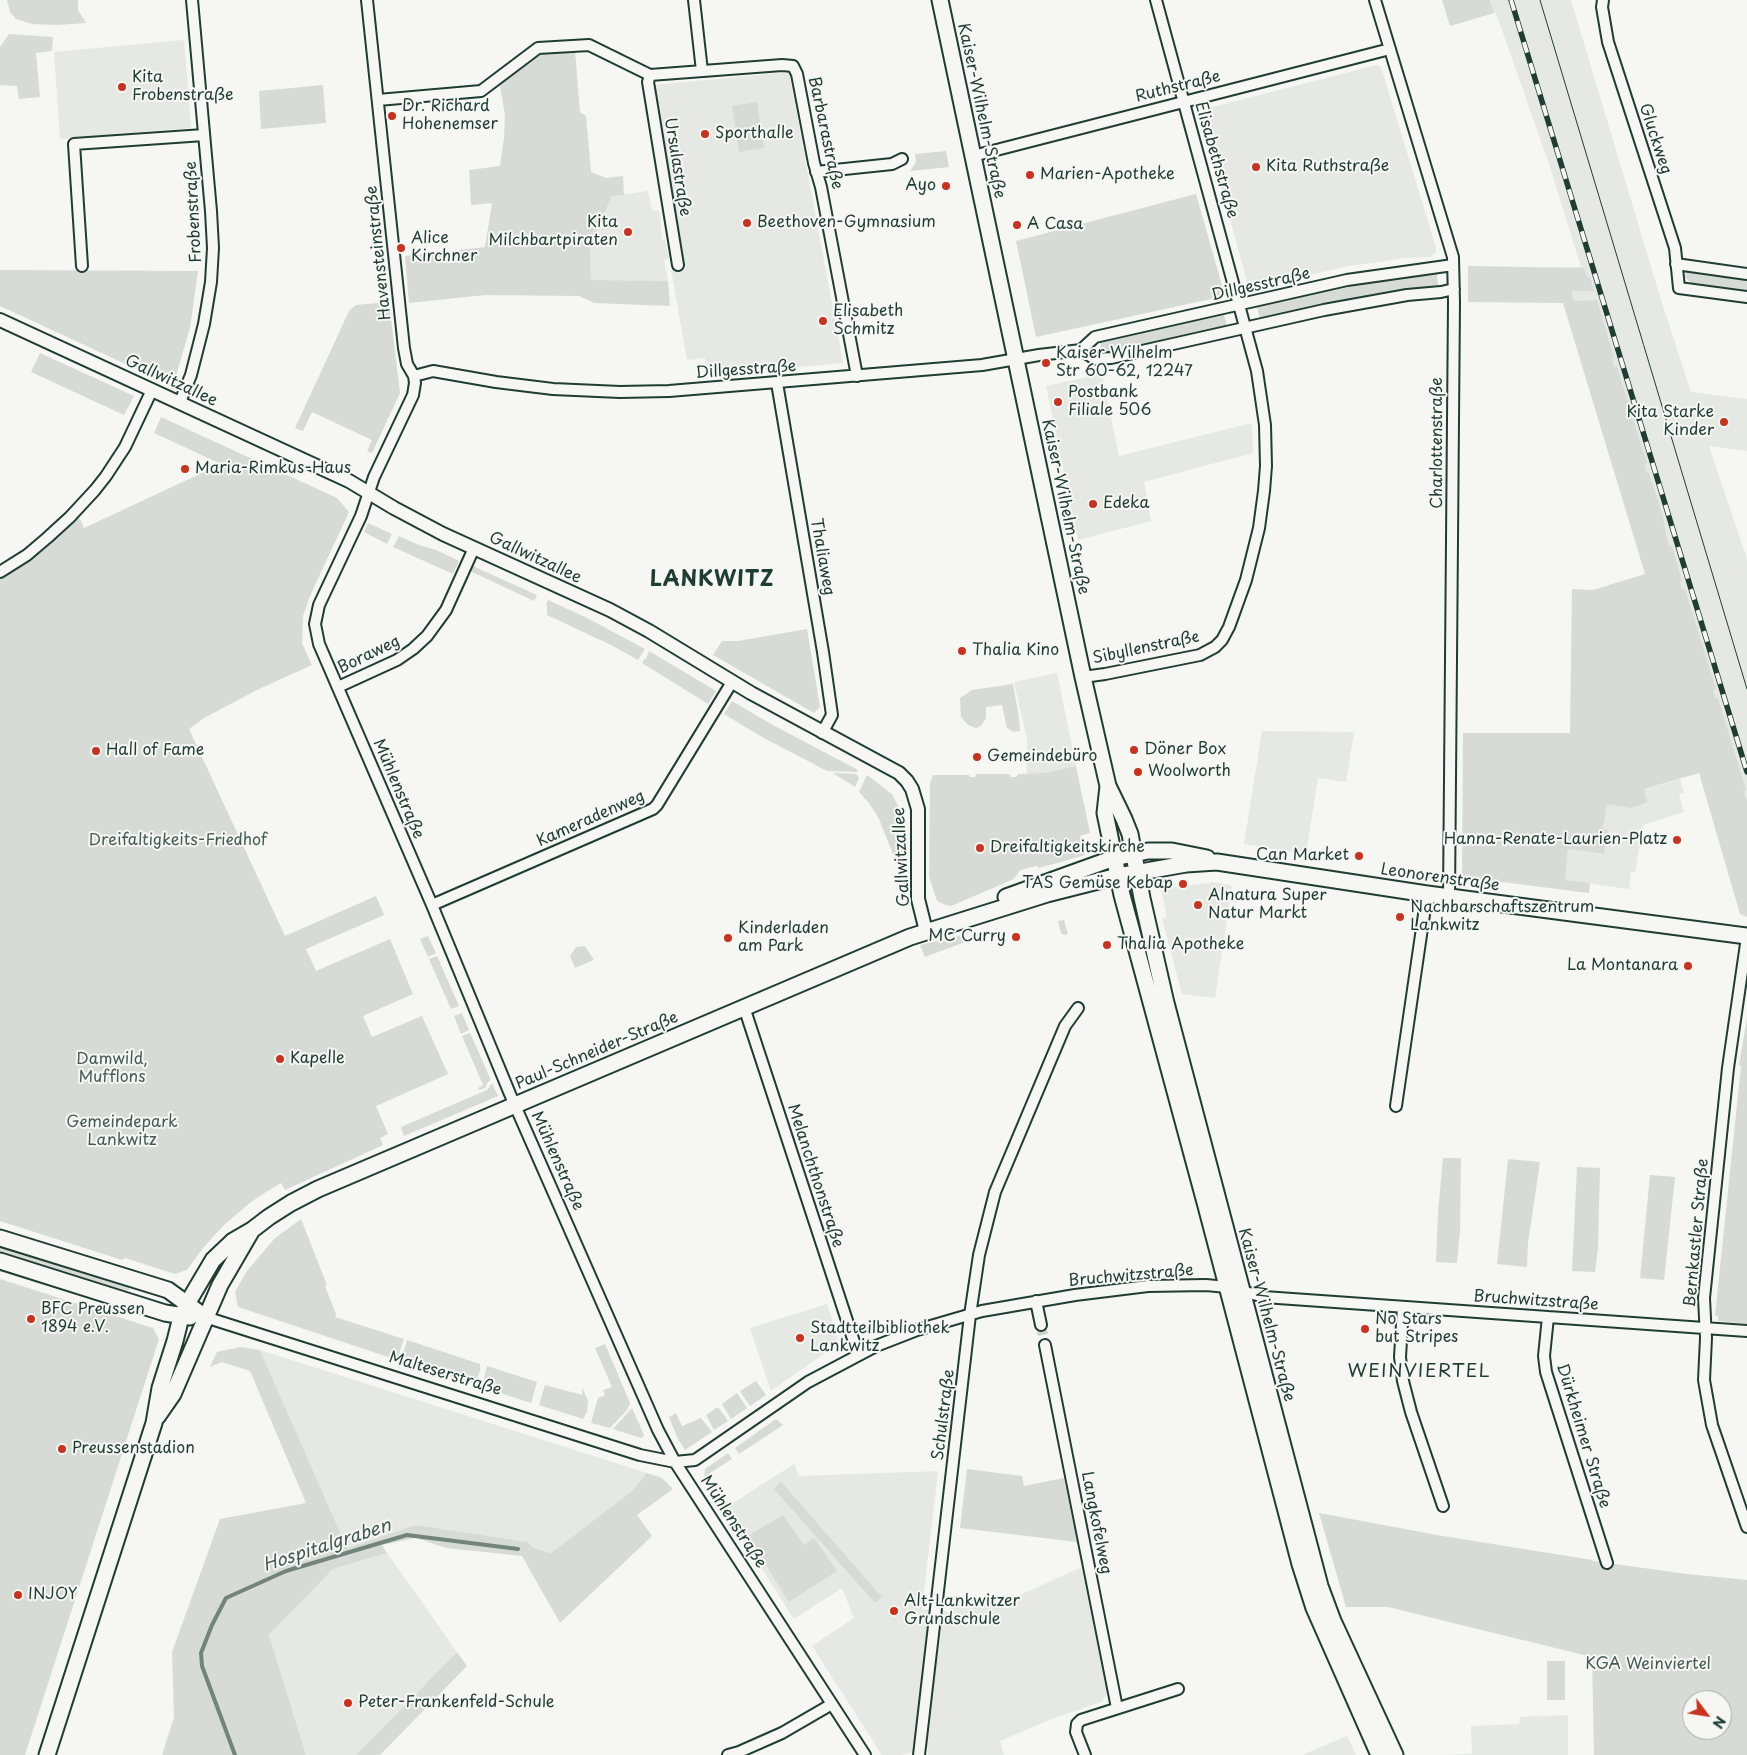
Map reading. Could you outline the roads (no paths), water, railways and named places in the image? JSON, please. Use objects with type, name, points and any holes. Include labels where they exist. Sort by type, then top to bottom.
[{"type":"main road","name":"Kaiser-Wilhelm-Straße","points":[[940,0],[1108,786],[1130,834],[1166,1003],[1320,1586],[1333,1621],[1394,1755]]},
{"type":"main road","name":"Kaiser-Wilhelm-Straße","points":[[1108,786],[1105,812],[1118,876],[1310,1598],[1379,1755]]},
{"type":"main road","name":"Leonorenstraße","points":[[1134,854],[1154,850],[1172,851],[1217,862],[1427,894],[1747,936]]},
{"type":"main road","points":[[1114,858],[1134,854]]},
{"type":"main road","name":"Paul-Schneider-Straße","points":[[963,919],[991,903],[1114,858]]},
{"type":"main road","name":"Leonorenstraße","points":[[1137,873],[1186,864],[1217,862]]},
{"type":"main road","points":[[1118,876],[1137,873]]},
{"type":"main road","name":"Paul-Schneider-Straße","points":[[154,1423],[160,1388],[184,1310],[213,1260],[233,1241],[290,1203],[744,1007],[926,931],[1047,894],[1118,876]]},
{"type":"main road","name":"Paul-Schneider-Straße","points":[[154,1423],[173,1394],[205,1317],[220,1286],[252,1230]]},
{"type":"main road","points":[[0,1238],[168,1290],[184,1310]]},
{"type":"main road","name":"Malteserstraße","points":[[0,1261],[165,1313],[184,1310],[205,1317]]},
{"type":"main road","points":[[47,1755],[154,1423]]},
{"type":"street","name":"Frobenstraße","points":[[180,402],[199,348],[211,282],[212,232],[192,0]]},
{"type":"street","name":"Havensteinstraße","points":[[366,0],[404,348],[407,364],[414,376],[415,383],[413,395],[368,492]]},
{"type":"street","points":[[694,0],[702,71]]},
{"type":"street","name":"Elisabethstraße","points":[[1156,0],[1246,328]]},
{"type":"street","name":"Charlottenstraße","points":[[1375,0],[1453,258],[1449,897]]},
{"type":"street","name":"Gluckweg","points":[[1603,0],[1602,7],[1608,42],[1675,248],[1679,288],[1747,297]]},
{"type":"street","points":[[378,100],[482,91],[538,48],[589,45],[650,75]]},
{"type":"street","name":"Ruthstraße","points":[[973,156],[1390,49]]},
{"type":"street","name":"Barbarastraße","points":[[650,75],[782,65],[792,66],[797,74],[816,172],[821,186],[858,376]]},
{"type":"street","name":"Ursulastraße","points":[[650,75],[648,82],[678,264]]},
{"type":"street","points":[[82,266],[74,144],[204,135]]},
{"type":"street","points":[[816,172],[892,164],[902,159]]},
{"type":"street","points":[[1676,264],[1747,274]]},
{"type":"street","name":"Dillgesstraße","points":[[414,376],[433,371],[496,382],[554,389],[620,392],[669,391],[982,366],[1081,350],[1095,337],[1346,280],[1453,265]]},
{"type":"street","points":[[1081,350],[1095,360],[1111,358],[1324,310],[1407,295],[1441,292],[1454,288]]},
{"type":"street","name":"Gallwitzallee","points":[[0,320],[343,478],[421,523],[624,617],[732,682],[822,733],[899,773],[912,789],[918,809],[918,899],[926,931]]},
{"type":"street","name":"Sibyllenstraße","points":[[1083,676],[1105,674],[1200,655],[1215,647],[1222,640],[1229,627],[1246,580],[1257,538],[1266,466],[1263,407],[1257,371],[1246,328]]},
{"type":"street","name":"Thaliaweg","points":[[777,383],[832,715],[822,733]]},
{"type":"street","points":[[0,572],[27,555],[47,538],[95,490],[125,446],[152,390]]},
{"type":"street","name":"Mühlenstraße","points":[[368,492],[363,511],[319,605],[316,616],[316,631],[319,644],[516,1105],[658,1430],[675,1462],[865,1755]]},
{"type":"street","name":"Boraweg","points":[[338,687],[397,660],[428,636],[446,610],[474,548]]},
{"type":"street","name":"Kameradenweg","points":[[432,905],[653,809],[657,806],[732,682]]},
{"type":"street","points":[[1396,1106],[1427,894]]},
{"type":"street","name":"Bernkastler Straße","points":[[1747,936],[1728,1068],[1704,1298],[1706,1328],[1704,1380],[1712,1425],[1747,1527]]},
{"type":"street","name":"Melanchthonstraße","points":[[744,1007],[858,1354]]},
{"type":"street","name":"Schulstraße","points":[[919,1755],[975,1278],[995,1192],[1065,1026],[1078,1008]]},
{"type":"street","name":"Bruchwitzstraße","points":[[675,1462],[695,1460],[808,1382],[858,1354],[917,1330],[970,1314],[1075,1294],[1156,1286],[1206,1285],[1227,1287],[1264,1297],[1747,1331]]},
{"type":"street","points":[[1036,1301],[1041,1325]]},
{"type":"street","points":[[1403,1307],[1400,1357],[1403,1381],[1411,1412],[1442,1506]]},
{"type":"street","name":"Malteserstraße","points":[[205,1317],[640,1455],[675,1462]]},
{"type":"street","name":"Dürkheimer Straße","points":[[1548,1317],[1544,1356],[1546,1372],[1607,1562]]},
{"type":"street","name":"Langkofelweg","points":[[1045,1344],[1117,1708]]},
{"type":"street","points":[[1085,1755],[1076,1732],[1077,1724],[1081,1720],[1178,1689]]},
{"type":"street","points":[[728,1755],[739,1752],[782,1732],[832,1704]]},
{"type":"waterway","name":"Hospitalgraben","points":[[235,1755],[202,1666],[201,1653],[212,1625],[226,1598],[286,1571],[407,1535],[518,1549]]},
{"type":"tunnel","points":[[1041,1325],[1045,1345]]},
{"type":"tram line","points":[[1540,0],[1747,689]]},
{"type":"railway","points":[[1511,0],[1747,772]]},
{"type":"place","name":"Kita Frobenstraße","points":[[122,87]]},
{"type":"place","name":"Dr. Richard Hohenemser","points":[[392,116]]},
{"type":"place","name":"Sporthalle","points":[[705,134]]},
{"type":"place","name":"Kita Ruthstraße","points":[[1256,167]]},
{"type":"place","name":"Marien-Apotheke","points":[[1030,175]]},
{"type":"place","name":"Ayo","points":[[946,186]]},
{"type":"place","name":"Beethoven-Gymnasium","points":[[747,223]]},
{"type":"place","name":"A Casa","points":[[1017,225]]},
{"type":"place","name":"Kita Milchbartpiraten","points":[[628,232]]},
{"type":"place","name":"Alice Kirchner","points":[[401,248]]},
{"type":"place","name":"Elisabeth Schmitz","points":[[823,321]]},
{"type":"place","name":"Kaiser Wilhelm Str 60-62, 12247","points":[[1046,363]]},
{"type":"place","name":"Postbank Filiale 506","points":[[1058,402]]},
{"type":"place","name":"Kita Starke Kinder","points":[[1724,422]]},
{"type":"place","name":"Maria-Rimkus-Haus","points":[[185,469]]},
{"type":"place","name":"Edeka","points":[[1093,504]]},
{"type":"place","name":"Thalia Kino","points":[[962,651]]},
{"type":"place","name":"Döner Box","points":[[1134,750]]},
{"type":"place","name":"Hall of Fame","points":[[96,751]]},
{"type":"place","name":"Gemeindebüro","points":[[977,757]]},
{"type":"place","name":"Woolworth","points":[[1138,772]]},
{"type":"place","name":"Hanna-Renate-Laurien-Platz","points":[[1677,840]]},
{"type":"place","name":"Dreifaltigkeitskirche","points":[[980,848]]},
{"type":"place","name":"Can Market","points":[[1359,856]]},
{"type":"place","name":"TAS Gemüse Kebap","points":[[1183,884]]},
{"type":"place","name":"Alnatura Super Natur Markt","points":[[1198,905]]},
{"type":"place","name":"Nachbarschaftszentrum Lankwitz","points":[[1400,917]]},
{"type":"place","name":"MC Curry","points":[[1016,937]]},
{"type":"place","name":"Kinderladen am Park","points":[[728,938]]},
{"type":"place","name":"Thalia Apotheke","points":[[1107,945]]},
{"type":"place","name":"La Montanara","points":[[1688,966]]},
{"type":"place","name":"Kapelle","points":[[280,1059]]},
{"type":"place","name":"BFC Preussen 1894 e.V.","points":[[31,1319]]},
{"type":"place","name":"No Stars but Stripes","points":[[1365,1329]]},
{"type":"place","name":"Stadtteilbibliothek Lankwitz","points":[[800,1338]]},
{"type":"place","name":"Preussenstadion","points":[[62,1449]]},
{"type":"place","name":"INJOY","points":[[18,1595]]},
{"type":"place","name":"Alt-Lankwitzer Grundschule","points":[[894,1611]]},
{"type":"place","name":"Peter-Frankenfeld-Schule","points":[[348,1703]]},
{"type":"district","name":"LANKWITZ","points":[[712,580]]},
{"type":"district","name":"WEINVIERTEL","points":[[1419,1372]]},
{"type":"park label","name":"Dreifaltigkeits-Friedhof","points":[[178,841]]},
{"type":"park label","name":"Damwild, Mufflons","points":[[112,1069]]},
{"type":"park label","name":"Gemeindepark Lankwitz","points":[[122,1132]]},
{"type":"park label","name":"KGA Weinviertel","points":[[1648,1665]]}]
